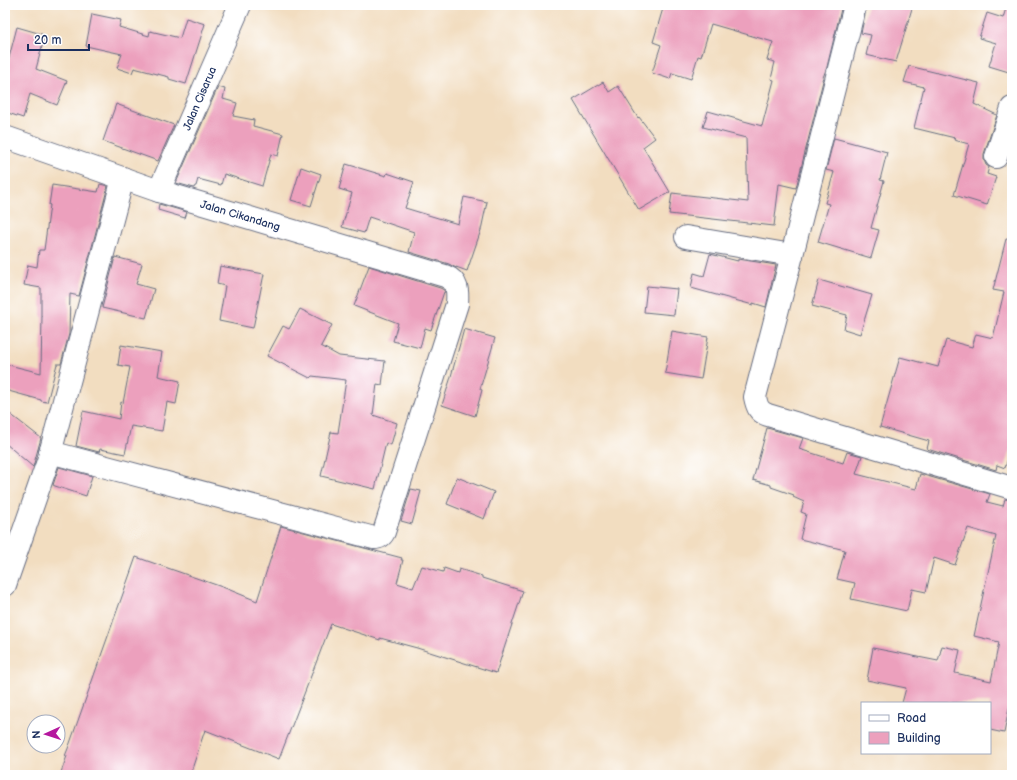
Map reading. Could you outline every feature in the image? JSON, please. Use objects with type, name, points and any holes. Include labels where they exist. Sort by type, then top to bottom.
[{"type":"street","name":"Jalan Cisarua","points":[[159,191],[240,5]]},
{"type":"street","points":[[855,5],[755,397],[758,408],[762,413],[1012,488]]},
{"type":"street","points":[[996,157],[1012,108]]},
{"type":"street","name":"Jalan Cikandang","points":[[5,137],[159,191],[451,278],[458,294],[457,304],[384,532],[380,537],[374,538],[50,452]]},
{"type":"street","points":[[5,585],[48,460],[123,178]]},
{"type":"street","points":[[686,237],[792,255]]},
{"type":"building","points":[[664,5],[842,5],[796,188],[779,184],[774,226],[669,214],[672,193],[748,202],[746,138],[703,127],[708,111],[762,126],[774,80],[771,79],[775,62],[767,60],[773,42],[711,24],[701,57],[698,56],[691,79],[672,73],[670,79],[652,73],[661,45],[653,42]]},
{"type":"building","points":[[867,5],[913,5],[896,62],[866,55],[871,35],[861,33]]},
{"type":"building","points":[[1007,5],[1012,5],[1012,73],[989,66],[996,43],[979,38],[987,13],[1003,18]]},
{"type":"building","points":[[92,14],[121,20],[119,27],[149,36],[150,31],[180,38],[186,18],[205,24],[186,84],[169,79],[169,77],[134,68],[132,73],[117,68],[122,54],[86,46]]},
{"type":"building","points":[[17,27],[45,35],[36,69],[67,81],[57,105],[30,94],[23,118],[5,112],[5,73]]},
{"type":"building","points":[[909,66],[979,83],[974,104],[997,115],[984,154],[984,160],[986,165],[989,167],[987,174],[996,177],[987,205],[954,195],[969,144],[954,140],[955,138],[914,128],[924,87],[904,82]]},
{"type":"building","points":[[603,82],[609,92],[618,86],[638,118],[639,117],[655,138],[643,147],[670,192],[639,210],[573,100]]},
{"type":"building","points":[[218,87],[225,89],[223,99],[237,103],[233,116],[254,120],[253,126],[283,134],[278,156],[271,154],[262,186],[224,174],[221,185],[198,179],[194,188],[176,183]]},
{"type":"building","points":[[116,104],[174,125],[158,161],[103,141]]},
{"type":"building","points":[[834,138],[887,152],[880,180],[884,181],[871,228],[879,230],[871,258],[818,242],[829,204],[825,203],[834,172],[826,170]]},
{"type":"building","points":[[346,164],[386,176],[387,173],[414,182],[405,208],[458,224],[464,197],[487,202],[481,230],[467,271],[409,252],[414,232],[369,217],[364,233],[342,227],[352,193],[339,189]]},
{"type":"building","points":[[301,167],[321,174],[311,206],[291,200]]},
{"type":"building","points":[[100,184],[108,186],[79,296],[70,294],[69,334],[61,364],[57,364],[47,402],[5,390],[5,364],[41,373],[41,288],[24,285],[28,265],[37,267],[39,250],[44,250],[52,185],[98,192]]},
{"type":"building","points":[[159,204],[187,212],[185,218],[158,210]]},
{"type":"building","points":[[1006,239],[1012,240],[1012,446],[1005,468],[997,465],[996,470],[927,449],[929,441],[880,427],[900,357],[938,367],[946,340],[972,347],[976,334],[993,338],[1004,292],[993,290]]},
{"type":"building","points":[[710,254],[738,261],[738,259],[776,265],[766,307],[753,303],[753,305],[691,288],[694,273],[704,276]]},
{"type":"building","points":[[115,257],[142,264],[136,284],[154,289],[146,318],[102,308]]},
{"type":"building","points":[[220,266],[264,274],[253,328],[219,321],[225,286],[217,284]]},
{"type":"building","points":[[369,266],[444,290],[445,292],[431,330],[425,328],[420,348],[393,341],[398,323],[354,306]]},
{"type":"building","points":[[819,280],[872,295],[860,334],[844,329],[847,315],[812,306]]},
{"type":"building","points":[[647,286],[677,289],[674,315],[644,312]]},
{"type":"building","points":[[300,309],[332,325],[321,346],[339,356],[385,361],[382,385],[377,384],[373,415],[397,423],[391,445],[386,443],[375,489],[321,476],[331,432],[338,433],[346,380],[312,376],[310,378],[267,356],[283,326],[289,329]]},
{"type":"building","points":[[464,329],[495,338],[480,389],[482,390],[475,416],[442,405]]},
{"type":"building","points":[[672,331],[708,337],[701,379],[665,373]]},
{"type":"building","points":[[121,345],[162,352],[158,376],[180,381],[176,404],[167,402],[162,431],[131,426],[125,454],[100,449],[99,452],[76,446],[83,411],[119,419],[121,402],[123,403],[130,367],[118,365]]},
{"type":"building","points":[[5,410],[41,438],[33,467],[5,443]]},
{"type":"building","points":[[767,428],[803,438],[799,449],[843,463],[847,452],[862,456],[856,474],[916,489],[920,474],[990,494],[987,502],[1003,506],[1005,499],[1012,500],[1012,694],[1004,733],[991,730],[991,702],[902,702],[906,688],[867,680],[873,648],[938,661],[942,646],[960,650],[955,673],[991,681],[999,642],[974,636],[996,536],[968,528],[955,565],[934,558],[926,592],[912,589],[907,611],[851,599],[855,583],[837,579],[845,550],[800,539],[806,514],[801,512],[804,502],[793,497],[794,495],[771,487],[771,485],[753,480]]},
{"type":"building","points":[[59,467],[92,476],[86,496],[53,485]]},
{"type":"building","points":[[457,477],[494,492],[484,519],[447,504]]},
{"type":"building","points":[[411,489],[421,491],[412,524],[401,521]]},
{"type":"building","points":[[281,526],[402,558],[401,560],[403,560],[397,583],[413,588],[422,566],[443,572],[444,568],[458,573],[459,569],[523,591],[496,673],[417,648],[380,638],[380,640],[331,624],[279,759],[205,730],[190,775],[60,775],[67,756],[65,756],[136,557],[225,588],[257,601]]}]
